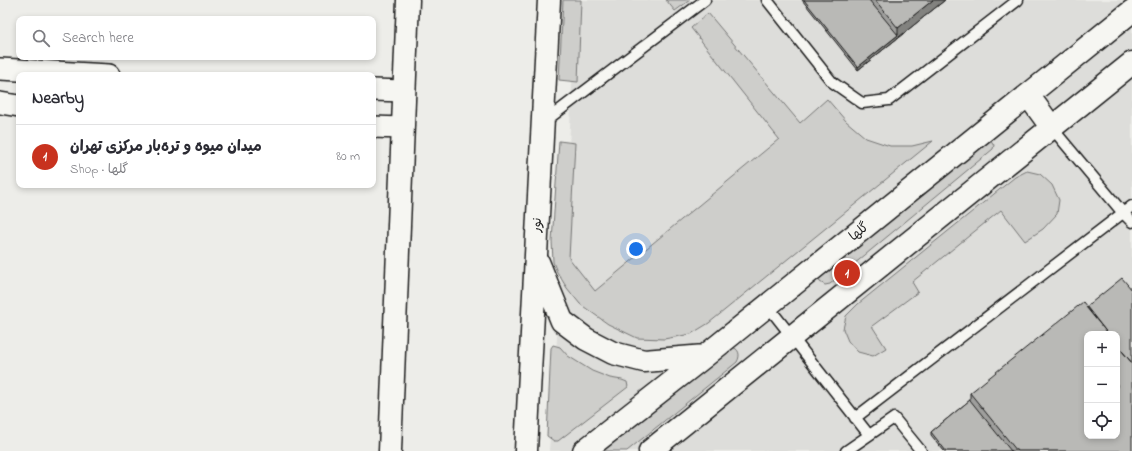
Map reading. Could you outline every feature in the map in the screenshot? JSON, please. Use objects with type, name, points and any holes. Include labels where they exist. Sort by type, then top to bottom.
[{"type":"street","points":[[390,451],[408,0]]},
{"type":"street","name":"نور","points":[[526,451],[549,0]]},
{"type":"street","name":"گلها","points":[[584,451],[705,356],[1132,11]]},
{"type":"street","points":[[650,451],[1132,63]]},
{"type":"street","points":[[0,69],[54,72]]},
{"type":"street","points":[[376,90],[404,91]]},
{"type":"street","points":[[1028,95],[1052,128]]},
{"type":"street","points":[[0,103],[16,106]]},
{"type":"street","points":[[376,127],[402,128]]},
{"type":"street","points":[[536,257],[562,321],[586,339],[613,353],[644,361],[705,356]]},
{"type":"lane","points":[[542,123],[705,0]]},
{"type":"lane","points":[[767,0],[832,82],[862,103],[889,100],[1018,0]]},
{"type":"lane","points":[[1052,128],[1132,222]]},
{"type":"lane","points":[[855,418],[1132,206]]},
{"type":"lane","points":[[767,305],[869,435]]},
{"type":"lane","points":[[846,451],[894,418],[921,451]]},
{"type":"shaded area","points":[[563,0],[581,0],[578,82],[559,80]]},
{"type":"shaded area","points":[[576,0],[1132,0],[1132,451],[549,451],[566,212]]},
{"type":"shaded area","points":[[666,0],[690,0],[675,11]]},
{"type":"shaded area","points":[[708,13],[800,123],[827,99],[846,121],[866,138],[890,146],[912,146],[933,141],[709,323],[691,334],[664,339],[637,338],[608,324],[580,304],[567,288],[557,272],[553,262],[552,241],[559,141],[575,143],[569,258],[595,291],[779,139],[691,28]]},
{"type":"shaded area","points":[[990,139],[994,145],[993,149],[830,284],[825,285],[820,282],[818,278]]},
{"type":"shaded area","points":[[1027,171],[1040,174],[1052,185],[1059,200],[1057,214],[1043,229],[1025,241],[1001,210],[912,282],[918,292],[872,326],[886,348],[873,356],[858,352],[848,341],[843,329],[846,316],[858,304],[1015,177]]},
{"type":"shaded area","points":[[553,345],[560,347],[568,356],[592,371],[610,378],[627,382],[628,387],[558,441],[554,441],[547,436],[551,348]]},
{"type":"shaded area","points":[[731,347],[736,349],[738,352],[739,357],[737,362],[627,451],[599,451]]},
{"type":"building","points":[[804,0],[869,0],[898,35],[858,67]]},
{"type":"building","points":[[875,0],[933,0],[898,28]]},
{"type":"building","points":[[1122,278],[1132,290],[1132,363],[1120,349],[1120,331],[1106,331],[1086,307]]},
{"type":"building","points":[[1083,302],[1106,331],[1084,331],[1084,439],[1120,439],[1120,349],[1132,363],[1132,451],[1017,451],[970,393]]},
{"type":"building","points":[[970,400],[1011,451],[946,451],[931,432]]},
{"type":"place","name":"میدان میوه و تره‌بار مرکزی تهران","points":[[847,273]]}]
